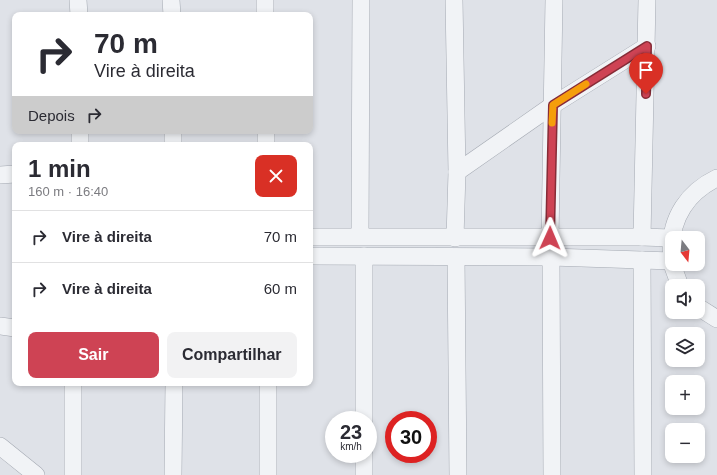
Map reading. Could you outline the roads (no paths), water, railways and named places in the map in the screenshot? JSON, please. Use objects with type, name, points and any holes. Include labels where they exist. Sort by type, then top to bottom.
[{"type":"street","points":[[78,0],[79,12]]},
{"type":"street","points":[[172,0],[172,12]]},
{"type":"street","points":[[265,0],[265,12]]},
{"type":"street","points":[[360,236],[361,0]]},
{"type":"street","points":[[454,0],[457,172],[455,238]]},
{"type":"street","points":[[550,238],[554,0]]},
{"type":"street","points":[[642,237],[647,0]]},
{"type":"street","points":[[457,172],[553,105],[647,46]]},
{"type":"street","points":[[0,175],[12,174]]},
{"type":"street","points":[[673,231],[682,207],[692,194],[705,184],[717,178]]},
{"type":"street","points":[[313,237],[665,238]]},
{"type":"street","points":[[313,256],[551,257],[642,260],[665,262]]},
{"type":"street","points":[[364,256],[364,411]]},
{"type":"street","points":[[456,257],[458,475]]},
{"type":"street","points":[[551,257],[552,475]]},
{"type":"street","points":[[642,260],[643,475]]},
{"type":"street","points":[[705,311],[717,319]]},
{"type":"street","points":[[0,326],[12,328]]},
{"type":"street","points":[[73,386],[73,475]]},
{"type":"street","points":[[173,475],[174,386]]},
{"type":"street","points":[[268,386],[268,475]]},
{"type":"street","points":[[0,446],[36,475]]},
{"type":"street","points":[[364,463],[364,475]]}]
